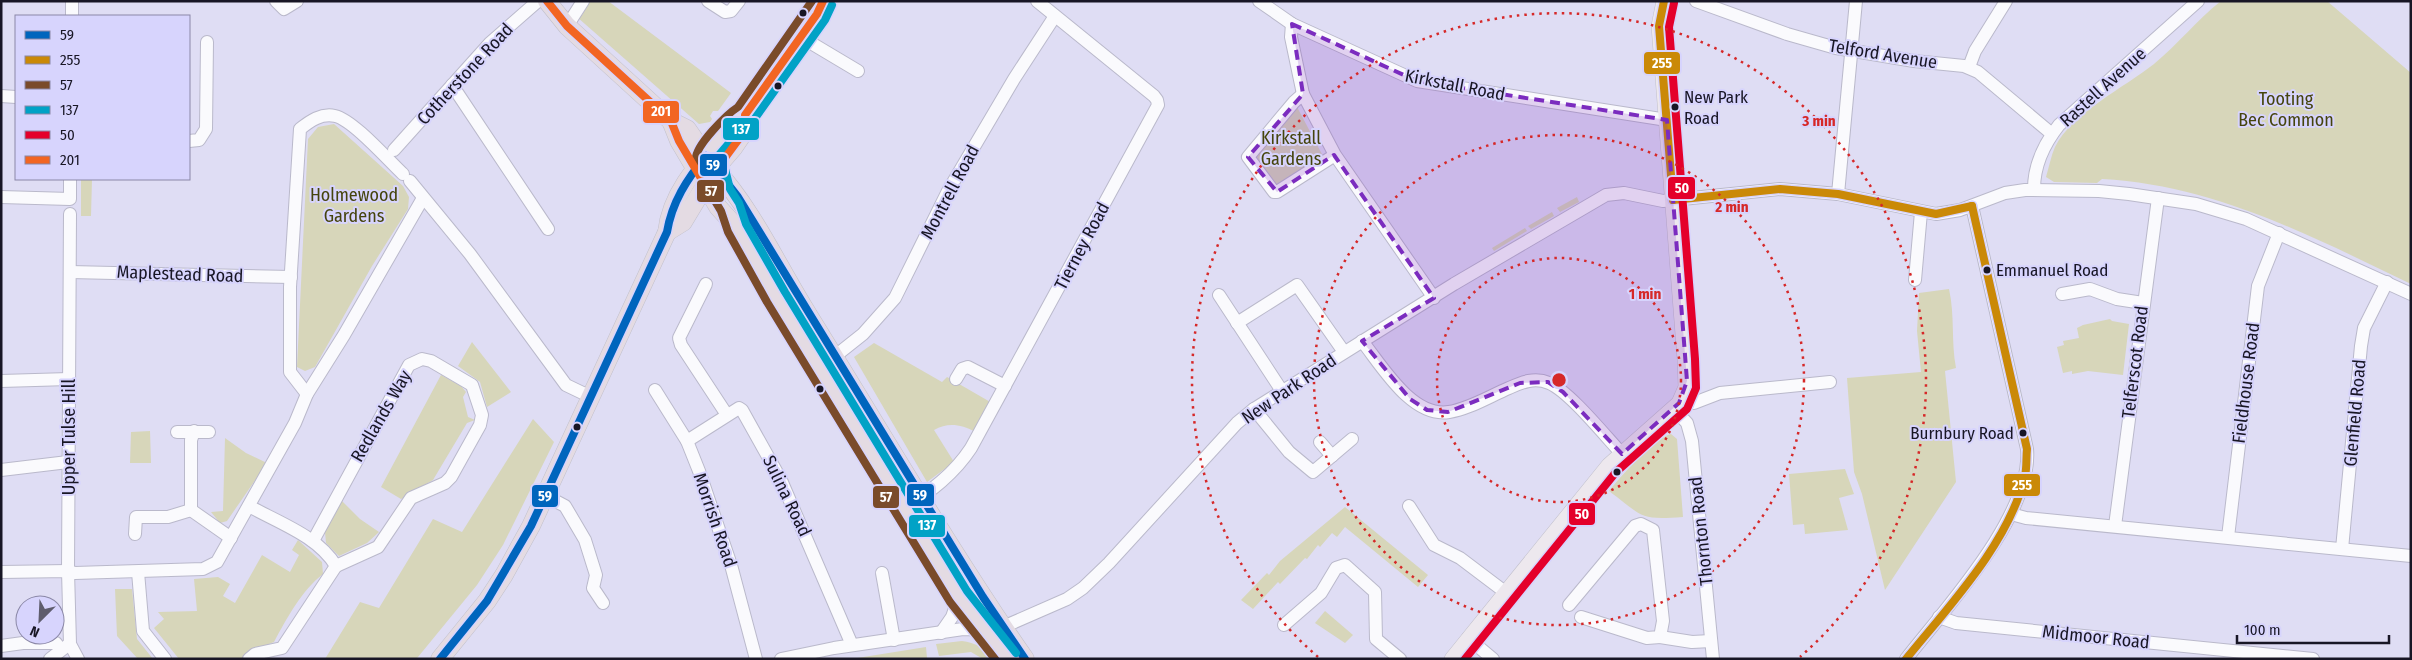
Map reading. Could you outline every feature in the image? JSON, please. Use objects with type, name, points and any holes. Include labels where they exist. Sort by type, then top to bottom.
[{"type":"highway","points":[[547,1],[567,26],[671,121],[679,141],[706,164],[738,197],[921,497],[1008,659]]},
{"type":"highway","points":[[440,659],[487,601],[504,575],[546,496],[667,232],[673,204],[706,164],[747,128],[745,115],[801,37],[823,1]]},
{"type":"highway","points":[[667,232],[683,222],[705,185],[706,164]]},
{"type":"highway","points":[[706,164],[730,206],[737,228],[776,297],[959,597],[993,631],[1025,659]]},
{"type":"highway","points":[[705,185],[721,212],[737,228]]},
{"type":"main road","points":[[1452,659],[1598,479],[1622,454],[1678,404],[1686,381],[1674,200],[1659,26],[1664,1]]},
{"type":"street","points":[[72,1],[72,15]]},
{"type":"street","points":[[276,1],[284,9],[296,1]]},
{"type":"street","name":"Cotherstone Road","points":[[394,150],[490,43],[538,1]]},
{"type":"street","points":[[567,26],[583,1]]},
{"type":"street","points":[[708,1],[725,12],[731,11],[739,1]]},
{"type":"street","name":"Tierney Road","points":[[905,508],[948,476],[962,462],[1158,102],[1154,96],[1037,1]]},
{"type":"street","name":"Kirkstall Road","points":[[1259,1],[1292,24],[1417,81],[1667,120]]},
{"type":"street","name":"Telford Avenue","points":[[1696,1],[1800,38],[1851,52],[1914,61],[1969,66]]},
{"type":"street","points":[[1838,194],[1856,1]]},
{"type":"street","points":[[2006,1],[1975,51],[1969,66],[2052,134]]},
{"type":"street","name":"Rastell Avenue","points":[[2034,189],[2037,163],[2052,134],[2059,125],[2198,1]]},
{"type":"street","name":"Montrell Road","points":[[834,357],[863,334],[895,298],[952,184],[1014,79],[1055,16]]},
{"type":"street","points":[[1292,24],[1292,37],[1303,94],[1334,155],[1434,298]]},
{"type":"street","points":[[801,37],[858,71]]},
{"type":"street","points":[[190,141],[199,140],[206,129],[206,42]]},
{"type":"street","points":[[452,85],[548,229]]},
{"type":"street","points":[[1303,94],[1294,102],[1248,157],[1274,192],[1277,192],[1334,155]]},
{"type":"street","points":[[1,96],[15,96]]},
{"type":"street","points":[[306,394],[290,372],[291,277],[300,129],[318,117],[334,115],[342,118],[406,178],[470,254],[566,385],[591,398]]},
{"type":"street","points":[[1,197],[70,199],[70,180]]},
{"type":"street","points":[[1674,200],[1771,189],[1838,194],[1921,212],[1944,214],[1972,206],[2005,193],[2034,189],[2100,191],[2158,198],[2213,209],[2279,233],[2411,294]]},
{"type":"street","name":"New Park Road","points":[[781,659],[852,645],[963,629],[993,631],[1057,604],[1083,588],[1110,563],[1237,423],[1254,408],[1606,195],[1624,193],[1663,201],[1674,200]]},
{"type":"street","points":[[1,572],[68,571],[75,573],[203,569],[216,562],[295,423],[306,394],[344,335],[423,198]]},
{"type":"street","name":"Telferscot Road","points":[[2115,526],[2158,198]]},
{"type":"street","points":[[1906,659],[1976,568],[2011,514],[2025,479],[2027,449],[1972,206]]},
{"type":"street","points":[[1915,280],[1921,212]]},
{"type":"street","name":"Upper Tulse Hill","points":[[70,214],[68,571],[65,646],[78,659]]},
{"type":"street","name":"Fieldhouse Road","points":[[2228,537],[2258,286],[2279,233]]},
{"type":"street","name":"Maplestead Road","points":[[70,272],[291,277]]},
{"type":"street","name":"Glenfield Road","points":[[2342,549],[2361,346],[2366,324],[2387,282]]},
{"type":"street","points":[[687,441],[727,415],[681,345],[679,338],[706,284]]},
{"type":"street","points":[[1237,323],[1297,285],[1344,352]]},
{"type":"street","points":[[2062,294],[2090,289],[2117,299],[2143,303]]},
{"type":"street","points":[[1218,295],[1282,391]]},
{"type":"street","points":[[1362,341],[1405,393],[1427,410],[1448,412],[1520,383],[1539,380],[1548,382],[1563,392],[1622,454]]},
{"type":"street","name":"Redlands Way","points":[[313,541],[409,365],[422,359],[431,361],[472,385],[482,415],[480,425],[451,477],[445,483],[411,498],[378,547],[336,566]]},
{"type":"street","points":[[956,379],[962,370],[968,367],[1005,386]]},
{"type":"street","points":[[1,381],[69,379]]},
{"type":"street","points":[[1678,404],[1694,403],[1720,393],[1830,382]]},
{"type":"street","name":"Morrish Road","points":[[655,390],[687,441],[731,564],[756,659]]},
{"type":"street","name":"Thornton Road","points":[[1678,404],[1687,423],[1692,441],[1711,620],[1713,659]]},
{"type":"street","name":"Sulina Road","points":[[727,415],[739,408],[742,410],[781,480],[852,645]]},
{"type":"street","points":[[1254,408],[1288,452],[1310,472],[1317,471],[1352,439]]},
{"type":"street","points":[[191,510],[191,440],[194,431]]},
{"type":"street","points":[[177,432],[209,432]]},
{"type":"street","points":[[1320,442],[1332,456]]},
{"type":"street","points":[[1,470],[68,462]]},
{"type":"street","points":[[546,496],[565,506],[585,540],[596,575],[594,588],[603,603]]},
{"type":"street","points":[[249,506],[313,541],[330,557],[336,566],[282,648],[255,654],[249,659]]},
{"type":"street","points":[[1409,506],[1434,545],[1460,558],[1505,592]]},
{"type":"street","points":[[191,510],[231,538]]},
{"type":"street","points":[[136,534],[136,517],[168,517],[191,510]]},
{"type":"street","points":[[2011,514],[2026,518],[2411,556]]},
{"type":"street","points":[[1569,604],[1635,526],[1646,526],[1653,530],[1655,538],[1662,621],[1660,637]]},
{"type":"street","points":[[1284,625],[1321,593],[1336,568],[1346,565],[1375,592],[1376,639],[1400,659]]},
{"type":"street","points":[[138,572],[143,631],[165,659]]},
{"type":"street","points":[[882,573],[894,640]]},
{"type":"street","points":[[940,633],[952,617],[959,597]]},
{"type":"street","points":[[1580,617],[1647,638],[1660,637],[1692,642],[1711,641]]},
{"type":"street","name":"Midmoor Road","points":[[1940,617],[1956,623],[2313,659]]},
{"type":"street","points":[[1468,638],[1493,659]]},
{"type":"street","points":[[1,646],[44,642],[65,646]]},
{"type":"street","points":[[50,659],[65,646]]},
{"type":"highlighted area","points":[[1292,24],[1417,81],[1667,120],[1687,381],[1679,403],[1622,454],[1563,392],[1548,382],[1520,383],[1448,412],[1427,410],[1410,399],[1362,341],[1434,298],[1334,155],[1277,192],[1248,157],[1303,94]]},
{"type":"green space","points":[[589,1],[608,1],[731,93],[718,111],[713,111],[710,116],[712,119],[710,122],[699,124],[577,17],[582,15]]},
{"type":"green space","name":"Tooting Bec Common","points":[[2221,1],[2327,1],[2411,73],[2411,284],[2299,231],[2223,202],[2143,183],[2102,179],[2097,183],[2054,182],[2046,177],[2055,147],[2074,123],[2100,101],[2154,64]]},
{"type":"green space","name":"Kirkstall Gardens","points":[[1296,105],[1324,158],[1276,185],[1256,156]]},
{"type":"green space","name":"Holmewood Gardens","points":[[334,124],[403,186],[409,197],[408,209],[372,266],[315,367],[305,371],[297,367],[308,139],[318,127]]},
{"type":"green space","points":[[81,180],[92,180],[91,216],[81,216]]},
{"type":"green space","points":[[1577,197],[1579,202],[1560,212],[1557,208]]},
{"type":"green space","points":[[1552,212],[1554,216],[1531,229],[1528,226]]},
{"type":"green space","points":[[1525,228],[1527,231],[1494,251],[1492,248]]},
{"type":"green space","points":[[1949,289],[1956,368],[1945,371],[1956,482],[1885,590],[1862,494],[1854,472],[1847,378],[1921,372],[1917,331],[1919,293]]},
{"type":"green space","points":[[1689,312],[1692,313],[1696,354],[1692,354]]},
{"type":"green space","points":[[2110,319],[2129,324],[2123,375],[2088,371],[2072,374],[2072,371],[2063,373],[2057,347],[2064,345],[2063,341],[2079,338],[2077,328]]},
{"type":"green space","points":[[472,342],[511,392],[487,407],[480,382],[458,366]]},
{"type":"green space","points":[[874,343],[942,382],[947,377],[992,403],[976,432],[954,425],[939,427],[934,430],[954,462],[927,482],[854,357]]},
{"type":"green space","points":[[441,375],[461,386],[466,392],[463,397],[468,417],[475,420],[467,423],[433,480],[401,499],[381,487]]},
{"type":"green space","points":[[533,419],[554,442],[503,545],[477,585],[418,657],[416,659],[325,659],[360,602],[379,608],[433,519],[462,532]]},
{"type":"green space","points":[[150,431],[151,463],[130,463],[131,432]]},
{"type":"green space","points":[[1671,434],[1677,439],[1683,517],[1657,518],[1642,515],[1609,491],[1648,450],[1664,437]]},
{"type":"green space","points":[[225,438],[246,453],[267,463],[227,521],[220,523],[211,512],[223,511]]},
{"type":"green space","points":[[1845,469],[1854,494],[1839,498],[1848,530],[1805,534],[1804,524],[1793,525],[1789,474]]},
{"type":"green space","points":[[342,501],[360,519],[379,532],[367,543],[339,556],[326,543],[325,532]]},
{"type":"green space","points":[[1345,507],[1428,575],[1418,587],[1345,527],[1337,537],[1332,533],[1320,547],[1318,545],[1307,559],[1305,558],[1280,584],[1278,582],[1253,609],[1241,600],[1267,573],[1269,575],[1280,561]]},
{"type":"green space","points":[[298,540],[322,562],[323,574],[302,596],[274,642],[248,652],[243,659],[179,659],[154,628],[164,619],[158,612],[197,611],[194,579],[218,577],[230,584],[223,596],[235,603],[262,555],[290,572],[299,555],[292,550]]},
{"type":"green space","points":[[115,589],[132,589],[137,639],[153,659],[138,659],[117,636]]},
{"type":"green space","points":[[1325,611],[1353,635],[1345,643],[1315,623]]},
{"type":"green space","points":[[962,641],[979,646],[987,651],[993,659],[983,659],[971,652],[939,656],[936,644]]},
{"type":"green space","points":[[926,647],[927,658],[851,659]]},
{"type":"transit line","name":"201","points":[[547,1],[567,26],[671,121],[679,141],[705,185],[747,128],[745,115],[817,14],[823,1]]},
{"type":"transit line","name":"57","points":[[812,1],[738,107],[706,139],[697,153],[696,159],[706,173],[712,196],[721,211],[728,232],[767,302],[950,602],[995,659]]},
{"type":"transit line","name":"255","points":[[1664,1],[1659,26],[1673,200]]},
{"type":"transit line","name":"50","points":[[1465,659],[1616,472],[1687,409],[1696,388],[1669,27],[1674,3]]},
{"type":"transit line","name":"137","points":[[832,5],[825,20],[753,121],[741,129],[718,156],[724,165],[730,189],[739,203],[746,224],[785,292],[967,591],[1016,653]]},
{"type":"transit line","name":"59","points":[[440,659],[487,601],[531,526],[667,232],[677,201],[687,182],[706,156],[738,197],[983,597],[1025,659]]},
{"type":"transit line","name":"255","points":[[1673,200],[1780,189],[1838,194],[1936,214],[1972,206]]},
{"type":"transit line","name":"255","points":[[1906,659],[1976,573],[1992,549],[2017,501],[2026,473],[2027,449],[1972,206]]},
{"type":"place","name":"New Park Road","points":[[1675,107]]},
{"type":"place","name":"Emmanuel Road","points":[[1987,270]]},
{"type":"place","name":"Burnbury Road","points":[[2023,433]]}]
